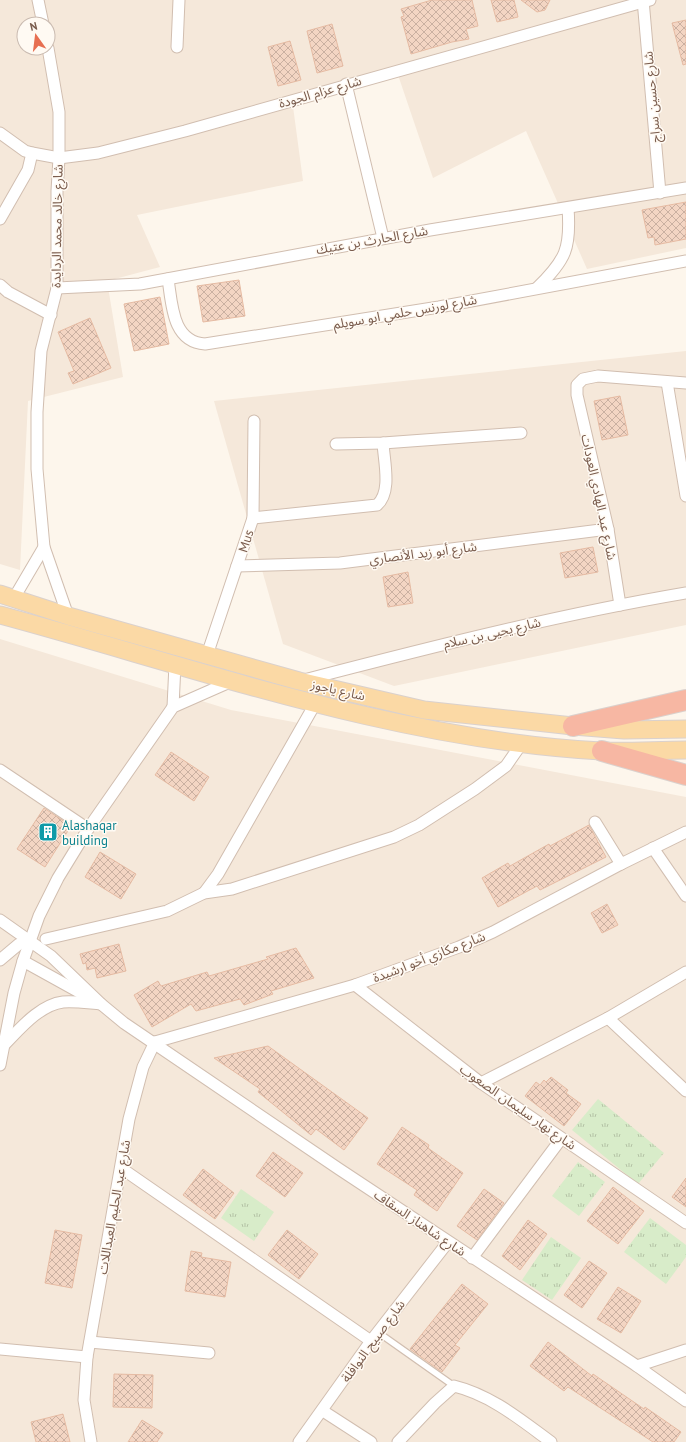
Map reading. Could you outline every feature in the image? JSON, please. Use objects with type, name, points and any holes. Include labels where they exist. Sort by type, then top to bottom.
[{"type":"highway","points":[[573,726],[686,700]]},
{"type":"highway","points":[[602,751],[686,775]]},
{"type":"main road","name":"شارع ياجوز","points":[[7,596],[68,616],[299,681],[424,710],[624,730],[686,729]]},
{"type":"main road","name":"شارع ياجوز","points":[[0,615],[315,704],[449,733],[522,743],[602,751],[686,750]]},
{"type":"street","points":[[38,0],[41,16]]},
{"type":"street","points":[[177,47],[179,0]]},
{"type":"street","name":"شارع عزام الجودة","points":[[0,133],[25,151],[32,153],[59,158],[98,153],[178,133],[346,84],[473,51],[645,1]]},
{"type":"street","name":"شارع حسين سراج","points":[[645,1],[660,193]]},
{"type":"street","name":"شارع خالد محمد الردايدة","points":[[49,56],[59,112],[59,158],[56,191],[57,288],[41,351],[37,412],[37,475],[44,547],[68,616]]},
{"type":"street","points":[[346,84],[383,238]]},
{"type":"street","points":[[0,219],[28,170],[32,153]]},
{"type":"street","name":"شارع الحارث بن عتيك","points":[[57,288],[116,286],[168,279],[383,238],[686,188]]},
{"type":"street","points":[[536,289],[553,272],[563,256],[570,232],[568,208]]},
{"type":"street","name":"شارع لورنس حلمي ابو سويلم","points":[[168,279],[175,321],[180,330],[190,341],[205,344],[439,307],[686,261]]},
{"type":"street","points":[[0,285],[8,292],[51,315]]},
{"type":"street","name":"شارع عبد الهادي العودات","points":[[620,605],[608,530],[576,390],[579,382],[587,377],[618,377],[667,382]]},
{"type":"street","points":[[686,383],[667,382],[686,496]]},
{"type":"street","name":"Mus","points":[[207,655],[253,518],[254,421]]},
{"type":"street","points":[[336,444],[383,443],[521,433]]},
{"type":"street","points":[[253,518],[377,505],[384,497],[385,488],[383,443]]},
{"type":"street","name":"شارع أبو زيد الأنصاري","points":[[237,566],[340,563],[608,530]]},
{"type":"street","points":[[7,596],[44,547]]},
{"type":"street","name":"شارع يحيى بن سلام","points":[[299,681],[426,648],[620,605],[686,593]]},
{"type":"street","points":[[174,664],[174,707]]},
{"type":"street","points":[[0,1065],[23,961],[39,916],[58,878],[88,829],[174,707],[232,680]]},
{"type":"street","points":[[204,893],[225,861],[315,704]]},
{"type":"street","points":[[46,939],[167,911],[204,893],[238,887],[394,837],[418,825],[475,789],[506,766],[522,743]]},
{"type":"street","points":[[0,770],[88,829]]},
{"type":"street","points":[[595,822],[621,864]]},
{"type":"street","name":"شارع مكازي أخو ارشيدة","points":[[155,1042],[355,985],[420,962],[486,935],[621,864],[686,832]]},
{"type":"street","points":[[653,848],[686,896]]},
{"type":"street","points":[[39,916],[51,956]]},
{"type":"street","points":[[0,920],[51,956],[101,1004],[124,1023],[155,1042]]},
{"type":"street","points":[[0,960],[19,944],[30,941]]},
{"type":"street","points":[[23,961],[101,1004]]},
{"type":"street","points":[[481,1083],[608,1018],[686,972]]},
{"type":"street","name":"شارع نهار سليمان الصعوب","points":[[355,985],[481,1083],[686,1223]]},
{"type":"street","points":[[3,1046],[29,1020],[42,1010],[61,1002],[101,1004]]},
{"type":"street","points":[[608,1018],[686,1091]]},
{"type":"street","name":"شارع عبد الحليم العبداللات","points":[[91,1442],[84,1400],[87,1357],[129,1119],[143,1067],[155,1042]]},
{"type":"street","name":"شارع شاهناز السقاف","points":[[155,1042],[232,1097],[686,1400]]},
{"type":"street","points":[[472,1258],[561,1138]]},
{"type":"street","points":[[121,1168],[371,1341]]},
{"type":"street","name":"شارع صبيح النوافلة","points":[[299,1442],[323,1411],[371,1341],[448,1242]]},
{"type":"street","points":[[90,1342],[209,1353]]},
{"type":"street","points":[[0,1349],[87,1357]]},
{"type":"street","points":[[637,1366],[686,1350]]},
{"type":"street","points":[[398,1442],[434,1403],[454,1386],[479,1394],[511,1412],[551,1442]]},
{"type":"street","points":[[323,1411],[371,1442]]},
{"type":"lane","points":[[378,1333],[454,1386]]},
{"type":"shaded area","points":[[0,0],[686,0],[686,248],[587,269],[526,131],[433,178],[397,72],[292,99],[303,181],[137,215],[160,267],[107,281],[123,377],[28,401],[20,570],[0,564]]},
{"type":"shaded area","points":[[686,351],[686,625],[394,686],[283,644],[214,401]]},
{"type":"shaded area","points":[[0,639],[231,710],[686,797],[686,1442],[0,1442]]},
{"type":"green space","points":[[598,1099],[664,1153],[638,1184],[572,1130]]},
{"type":"green space","points":[[578,1162],[605,1182],[579,1216],[552,1196]]},
{"type":"green space","points":[[241,1189],[274,1212],[254,1241],[221,1218]]},
{"type":"green space","points":[[650,1218],[686,1245],[686,1257],[666,1284],[624,1252]]},
{"type":"green space","points":[[551,1237],[581,1258],[552,1300],[522,1280]]},
{"type":"building","points":[[432,0],[472,0],[478,26],[466,29],[469,39],[452,42],[411,54],[401,17],[404,16],[401,9]]},
{"type":"building","points":[[491,0],[514,0],[518,17],[497,22]]},
{"type":"building","points":[[521,0],[550,0],[545,10],[537,12]]},
{"type":"building","points":[[686,20],[686,64],[683,65],[672,23]]},
{"type":"building","points":[[332,24],[343,66],[317,73],[307,31]]},
{"type":"building","points":[[290,41],[301,80],[278,86],[268,47]]},
{"type":"building","points":[[686,202],[686,239],[655,245],[654,237],[648,238],[642,210]]},
{"type":"building","points":[[239,280],[245,316],[203,322],[197,286]]},
{"type":"building","points":[[160,297],[169,344],[134,351],[124,304]]},
{"type":"building","points":[[90,318],[111,368],[73,384],[68,373],[74,371],[58,332]]},
{"type":"building","points":[[620,396],[628,435],[602,440],[594,401]]},
{"type":"building","points":[[593,547],[598,572],[565,578],[560,553]]},
{"type":"building","points":[[408,572],[413,603],[388,607],[383,577]]},
{"type":"building","points":[[171,752],[209,777],[194,801],[155,775]]},
{"type":"building","name":"Alashaqar building","points":[[44,808],[71,826],[45,867],[17,849]]},
{"type":"building","points":[[589,825],[606,857],[540,890],[537,886],[498,907],[482,878],[508,863],[510,866],[549,844],[550,846]]},
{"type":"building","points":[[100,852],[136,874],[121,899],[85,877]]},
{"type":"building","points":[[607,904],[618,925],[602,933],[591,913]]},
{"type":"building","points":[[119,944],[126,971],[97,978],[95,968],[87,970],[86,963],[83,964],[80,954]]},
{"type":"building","points":[[296,948],[314,978],[271,991],[273,994],[244,1005],[240,999],[196,1011],[191,1004],[152,1027],[134,995],[158,981],[161,986],[207,972],[209,976],[268,959],[266,957]]},
{"type":"building","points":[[268,1046],[368,1118],[344,1150],[316,1129],[311,1135],[258,1092],[260,1089],[214,1058]]},
{"type":"building","points":[[551,1077],[568,1090],[566,1093],[581,1104],[564,1126],[525,1096],[536,1082],[540,1085],[544,1080],[546,1082]]},
{"type":"building","points":[[402,1127],[429,1145],[428,1148],[463,1173],[437,1211],[414,1195],[417,1190],[377,1164]]},
{"type":"building","points":[[273,1152],[303,1173],[285,1197],[256,1176]]},
{"type":"building","points":[[203,1169],[234,1193],[215,1219],[183,1195]]},
{"type":"building","points":[[686,1178],[686,1207],[672,1197]]},
{"type":"building","points":[[613,1187],[644,1211],[618,1244],[587,1221]]},
{"type":"building","points":[[484,1189],[504,1203],[477,1240],[457,1226]]},
{"type":"building","points":[[528,1220],[547,1234],[520,1270],[502,1256]]},
{"type":"building","points":[[55,1230],[82,1235],[72,1288],[45,1283]]},
{"type":"building","points":[[287,1230],[318,1254],[299,1279],[268,1255]]},
{"type":"building","points":[[191,1251],[202,1253],[201,1257],[231,1262],[225,1297],[185,1291]]},
{"type":"building","points":[[589,1261],[607,1273],[582,1308],[564,1295]]},
{"type":"building","points":[[462,1284],[488,1304],[455,1345],[460,1348],[442,1372],[410,1349]]},
{"type":"building","points":[[618,1287],[641,1301],[621,1333],[597,1319]]},
{"type":"building","points":[[548,1342],[592,1376],[593,1374],[681,1432],[674,1442],[653,1442],[568,1387],[564,1391],[530,1366]]},
{"type":"building","points":[[114,1374],[153,1375],[152,1408],[113,1407]]},
{"type":"building","points":[[63,1414],[70,1442],[36,1442],[31,1422]]},
{"type":"building","points":[[142,1420],[163,1433],[157,1442],[128,1442]]},
{"type":"place","name":"Alashaqar building","points":[[48,832]]}]
